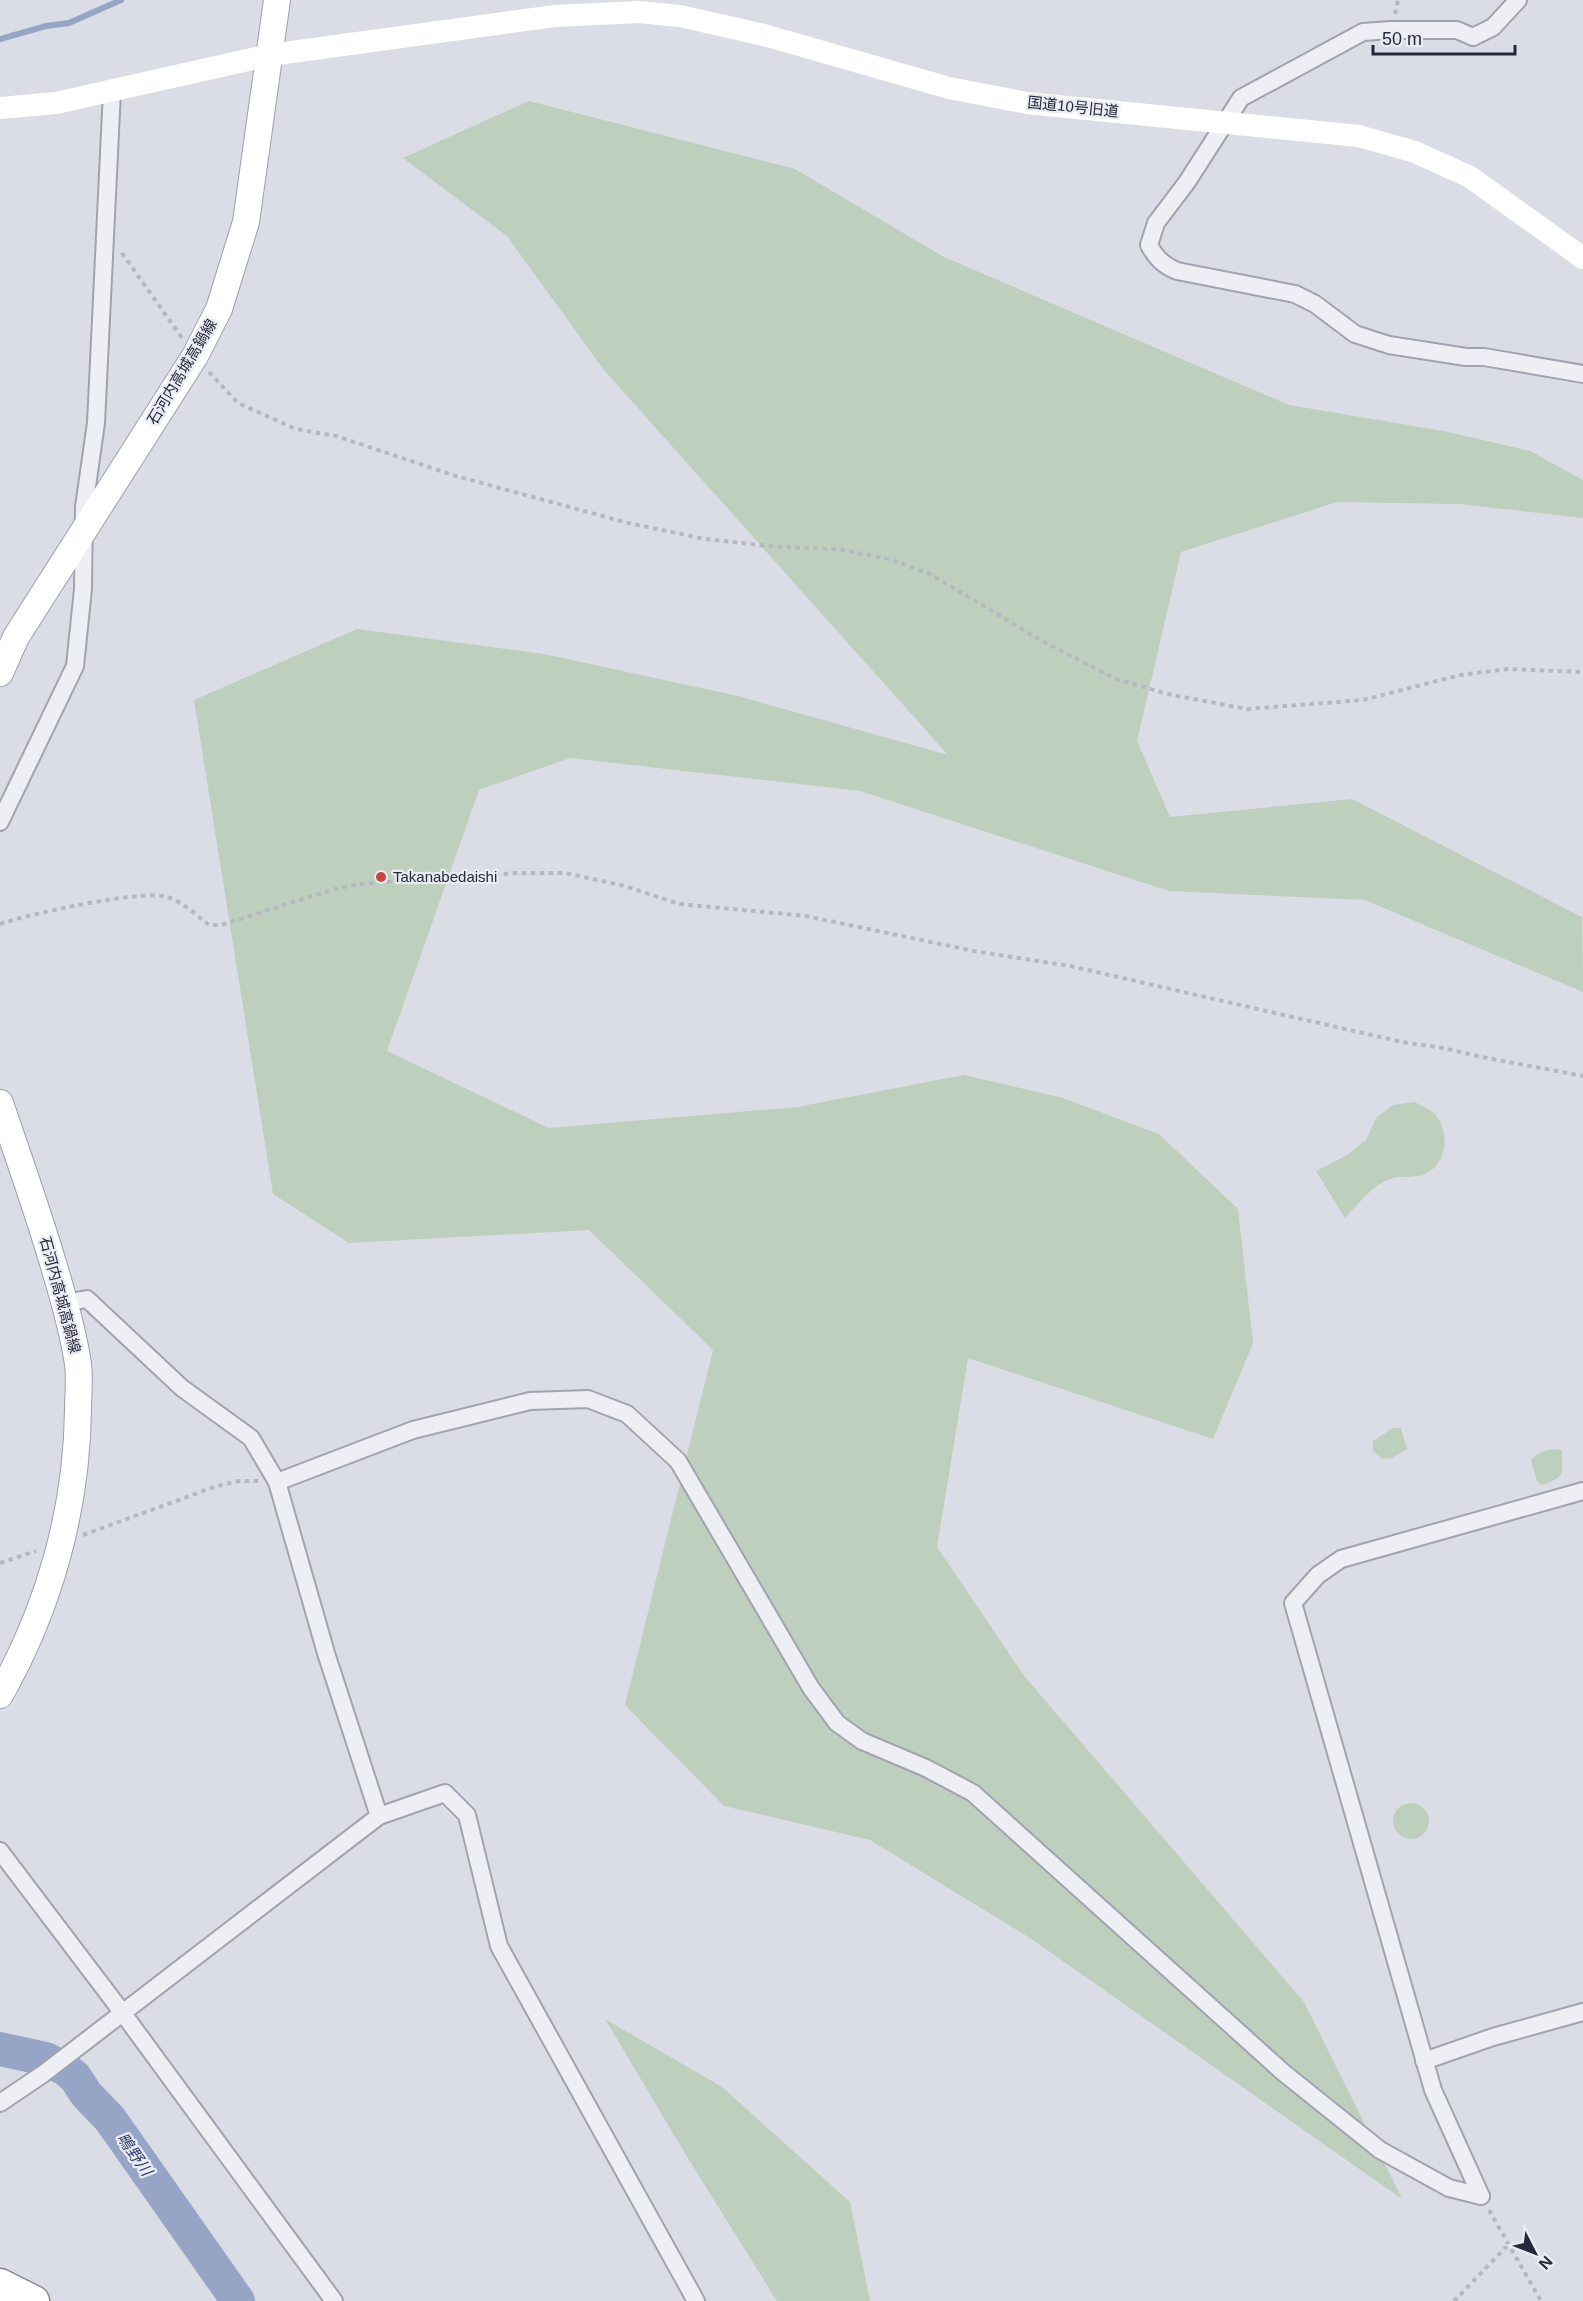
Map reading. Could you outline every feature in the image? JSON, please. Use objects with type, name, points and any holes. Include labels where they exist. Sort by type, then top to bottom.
[{"type":"highway","points":[[0,2284],[34,2301]]},
{"type":"main road","name":"石河内高城高鍋線","points":[[0,673],[16,637],[195,356],[219,309],[246,222],[277,0]]},
{"type":"main road","name":"石河内高城高鍋線","points":[[0,1103],[36,1207],[65,1303],[78,1365],[78,1446],[61,1543],[39,1616],[0,1695]]},
{"type":"street","points":[[1518,0],[1493,27],[1473,37],[1457,30],[1363,32],[1241,98],[1227,123],[1156,223],[1149,245],[1155,258],[1167,267],[1190,274],[1295,294],[1314,304],[1355,334],[1389,345],[1466,357],[1484,357],[1583,374]]},
{"type":"street","name":"国道10号旧道","points":[[0,108],[56,104],[270,55],[554,8],[639,12],[680,16],[764,35],[949,88],[1027,103],[1359,136],[1415,152],[1470,177],[1583,258]]},
{"type":"street","points":[[0,822],[75,666],[83,589],[84,507],[96,423],[112,91]]},
{"type":"street","points":[[65,1303],[87,1299],[182,1388],[251,1438],[277,1482],[326,1653],[380,1816]]},
{"type":"street","points":[[277,1482],[413,1430],[530,1401],[588,1399],[627,1414],[678,1461],[811,1688],[837,1723],[862,1741],[926,1768],[973,1793],[1284,2073],[1371,2143],[1449,2188],[1481,2196]]},
{"type":"street","points":[[1481,2196],[1433,2090],[1293,1603],[1318,1575],[1341,1560],[1583,1491]]},
{"type":"street","points":[[0,2103],[43,2074],[380,1816],[445,1793],[467,1815],[499,1946],[696,2301]]},
{"type":"street","points":[[0,1851],[122,2012],[334,2301]]},
{"type":"street","points":[[1424,2061],[1493,2037],[1583,2012]]},
{"type":"path","points":[[106,231],[195,356],[238,403],[296,429],[336,436],[456,476],[628,523],[705,539],[778,547],[838,549],[889,559],[930,574],[1042,642],[1114,678],[1167,694],[1247,709],[1363,700],[1460,675],[1508,669],[1583,672]]},
{"type":"path","points":[[0,924],[87,904],[144,895],[165,896],[182,904],[209,925],[221,925],[335,889],[359,884],[412,881],[422,878],[460,879],[517,873],[565,873],[625,886],[679,904],[807,916],[974,951],[1070,966],[1402,1042],[1583,1076]]},
{"type":"path","points":[[0,1563],[61,1543],[217,1485],[239,1481],[277,1482]]},
{"type":"path","points":[[1481,2196],[1541,2301]]},
{"type":"path","points":[[1454,2301],[1509,2244]]},
{"type":"green space","points":[[529,101],[795,169],[944,257],[1289,405],[1444,431],[1530,451],[1583,480],[1583,518],[1459,504],[1337,502],[1181,552],[1137,741],[1170,817],[1352,799],[1582,917],[1583,992],[1365,900],[1169,891],[860,791],[570,758],[479,790],[387,1051],[549,1128],[797,1107],[964,1075],[1063,1098],[1159,1134],[1238,1209],[1253,1343],[1213,1439],[968,1358],[937,1547],[1025,1677],[1304,2002],[1402,2199],[1030,1938],[870,1840],[724,1806],[625,1705],[713,1350],[589,1230],[349,1243],[273,1194],[194,700],[357,629],[544,654],[738,696],[948,755],[603,369],[507,236],[403,158]]},
{"type":"green space","points":[[1415,1102],[1433,1112],[1439,1120],[1444,1135],[1441,1159],[1436,1166],[1424,1174],[1383,1182],[1345,1218],[1316,1171],[1349,1154],[1366,1140],[1376,1118],[1393,1105]]},
{"type":"green space","points":[[1393,1428],[1401,1428],[1407,1449],[1392,1458],[1382,1459],[1373,1451],[1373,1441]]},
{"type":"green space","points":[[1558,1449],[1562,1451],[1561,1474],[1542,1485],[1537,1481],[1531,1461],[1539,1453]]},
{"type":"green space","points":[[1411,1803],[1423,1809],[1429,1821],[1423,1833],[1411,1839],[1399,1833],[1393,1821],[1399,1809]]},
{"type":"green space","points":[[605,2019],[722,2087],[850,2202],[870,2301],[777,2301]]},
{"type":"waterway","points":[[0,39],[46,26],[69,23],[121,0]]},
{"type":"waterway","name":"鴫野川","points":[[0,2049],[46,2059],[75,2077],[86,2094],[110,2119],[238,2301]]},
{"type":"place","name":"Takanabedaishi","points":[[381,877]]}]
